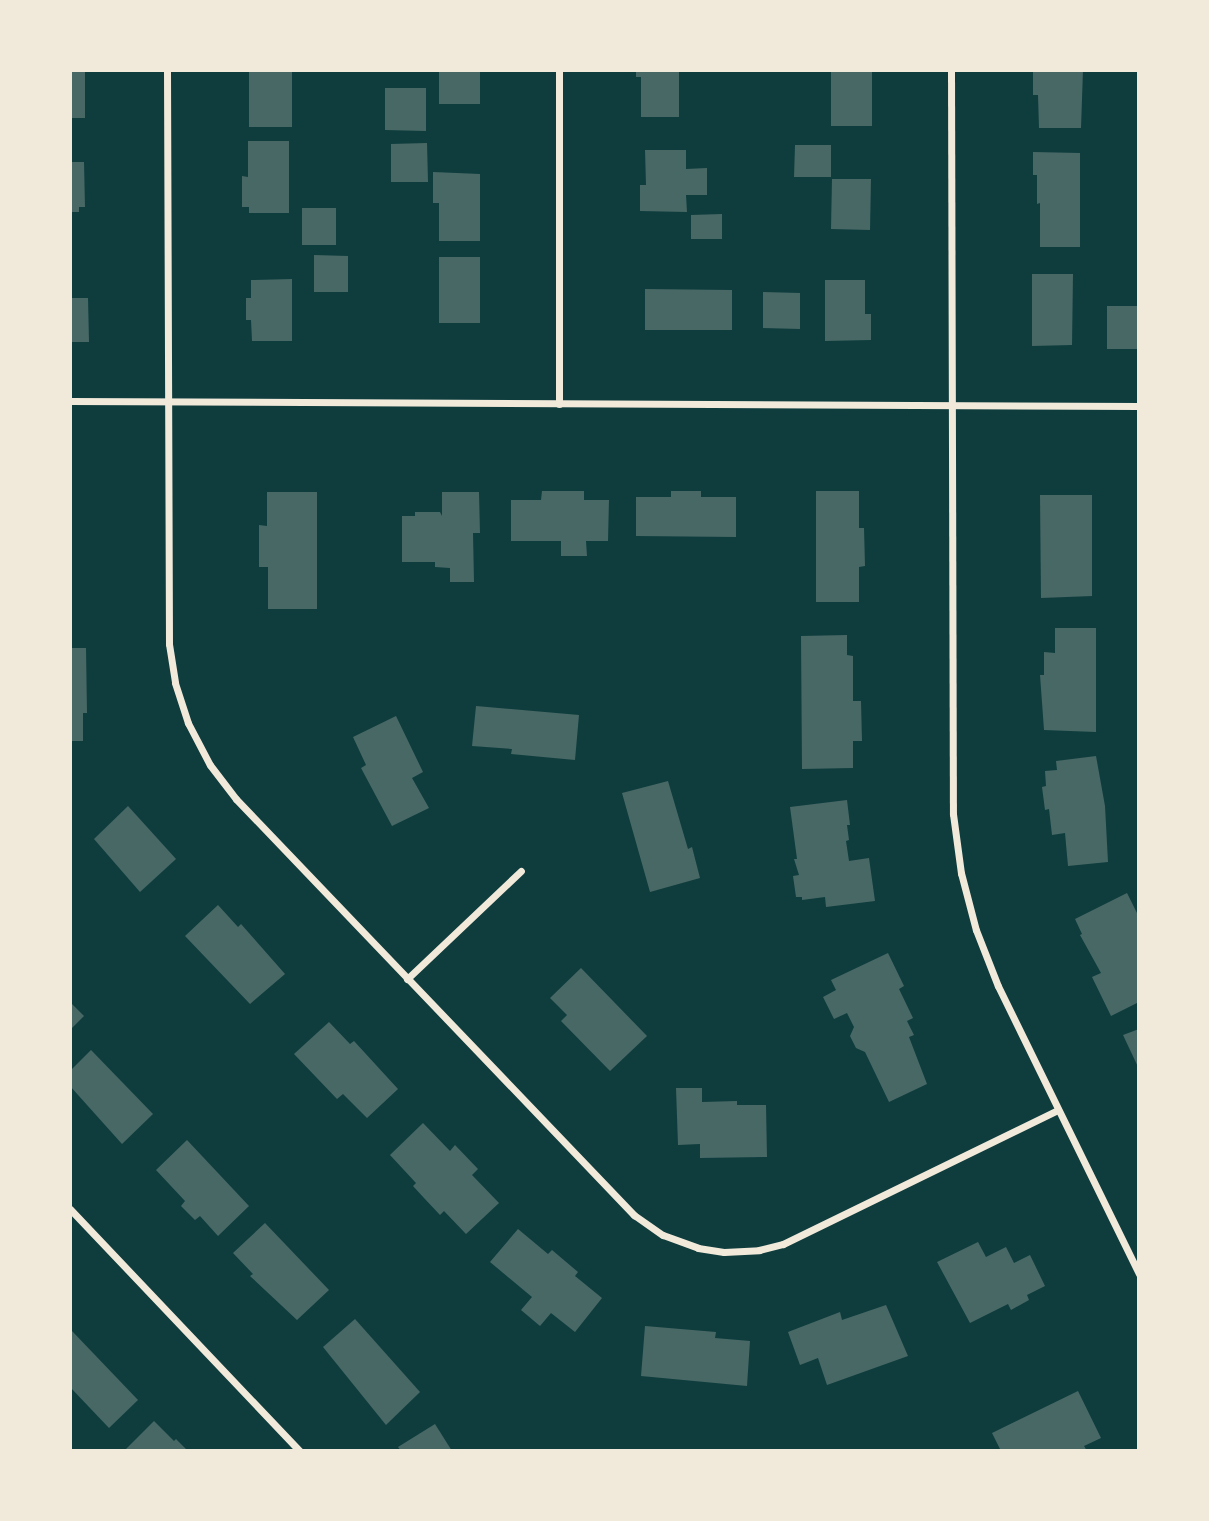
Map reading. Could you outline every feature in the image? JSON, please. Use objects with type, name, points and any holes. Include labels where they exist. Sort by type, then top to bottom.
[{"type":"street","points":[[167,70],[169,644],[175,683],[188,723],[210,765],[236,799],[634,1215],[663,1235],[698,1248],[724,1252],[759,1250],[783,1244],[1058,1110]]},
{"type":"street","points":[[559,70],[559,404]]},
{"type":"street","points":[[951,70],[953,814],[961,873],[976,930],[993,975],[1139,1274]]},
{"type":"street","points":[[70,401],[1139,406]]},
{"type":"street","points":[[407,979],[520,871]]},
{"type":"street","points":[[70,1209],[300,1451]]},
{"type":"building","points":[[249,70],[292,70],[292,127],[249,127]]},
{"type":"building","points":[[439,70],[480,70],[480,104],[439,104]]},
{"type":"building","points":[[636,70],[679,70],[679,117],[641,117],[641,77],[636,77]]},
{"type":"building","points":[[831,70],[872,70],[872,126],[831,126]]},
{"type":"building","points":[[1033,70],[1083,70],[1081,128],[1039,128],[1038,95],[1033,95]]},
{"type":"building","points":[[70,72],[85,72],[85,118],[70,118]]},
{"type":"building","points":[[385,88],[426,88],[426,131],[385,130]]},
{"type":"building","points":[[248,141],[289,141],[289,213],[249,213],[249,207],[242,207],[242,176],[248,177]]},
{"type":"building","points":[[427,143],[428,182],[391,182],[391,144]]},
{"type":"building","points":[[795,145],[831,145],[831,177],[794,177]]},
{"type":"building","points":[[645,150],[686,150],[686,169],[707,168],[707,195],[686,195],[687,212],[640,211],[640,185],[646,185]]},
{"type":"building","points":[[1033,152],[1080,153],[1080,247],[1040,247],[1040,203],[1037,204],[1037,175],[1033,175]]},
{"type":"building","points":[[70,162],[84,162],[85,207],[79,207],[79,212],[71,212],[70,207]]},
{"type":"building","points":[[433,172],[480,174],[480,241],[439,241],[439,203],[433,203]]},
{"type":"building","points":[[832,179],[871,179],[870,230],[831,229]]},
{"type":"building","points":[[302,208],[336,208],[336,245],[302,245]]},
{"type":"building","points":[[722,214],[722,239],[691,239],[691,215]]},
{"type":"building","points":[[314,255],[348,256],[348,292],[314,292]]},
{"type":"building","points":[[439,257],[480,257],[480,323],[439,323]]},
{"type":"building","points":[[1032,274],[1073,274],[1072,345],[1032,346]]},
{"type":"building","points":[[292,279],[292,341],[252,341],[251,320],[246,320],[246,298],[251,298],[251,280]]},
{"type":"building","points":[[825,280],[865,280],[865,314],[871,314],[871,340],[825,341]]},
{"type":"building","points":[[645,289],[732,290],[732,330],[645,330]]},
{"type":"building","points":[[763,292],[800,293],[800,329],[763,328]]},
{"type":"building","points":[[70,298],[88,298],[89,342],[70,342]]},
{"type":"building","points":[[1107,306],[1139,306],[1139,349],[1107,349]]},
{"type":"building","points":[[542,491],[584,491],[584,500],[609,500],[608,541],[586,541],[587,556],[561,556],[561,541],[511,541],[511,500],[541,500]]},
{"type":"building","points":[[671,491],[701,491],[701,497],[736,497],[736,537],[636,536],[636,497],[671,497]]},
{"type":"building","points":[[816,491],[859,491],[859,528],[864,528],[865,566],[859,567],[859,602],[816,602]]},
{"type":"building","points":[[267,492],[317,492],[317,609],[268,609],[268,567],[259,567],[259,525],[267,526]]},
{"type":"building","points":[[442,492],[479,492],[480,533],[473,533],[474,582],[450,582],[450,568],[435,567],[435,562],[402,562],[402,516],[415,516],[415,512],[440,512],[442,516]]},
{"type":"building","points":[[1040,495],[1092,495],[1092,596],[1041,598]]},
{"type":"building","points":[[1055,628],[1096,628],[1096,732],[1044,730],[1040,675],[1044,675],[1044,652],[1055,653]]},
{"type":"building","points":[[847,635],[847,655],[853,656],[853,701],[861,701],[862,741],[853,741],[853,768],[802,769],[801,636]]},
{"type":"building","points":[[70,648],[86,648],[87,713],[83,713],[83,741],[70,741]]},
{"type":"building","points":[[476,706],[579,715],[575,760],[511,754],[512,749],[472,746]]},
{"type":"building","points":[[396,716],[423,772],[412,778],[429,808],[392,826],[361,768],[366,765],[353,737]]},
{"type":"building","points":[[1096,756],[1105,806],[1108,862],[1068,866],[1065,833],[1052,835],[1049,809],[1045,810],[1042,787],[1046,786],[1045,771],[1057,770],[1056,761]]},
{"type":"building","points":[[668,781],[688,849],[692,847],[700,878],[650,892],[622,793]]},
{"type":"building","points":[[847,800],[850,825],[847,825],[849,840],[846,841],[849,861],[869,858],[875,901],[826,907],[825,897],[802,900],[802,897],[796,897],[793,876],[799,875],[794,859],[797,859],[790,807]]},
{"type":"building","points":[[128,806],[176,859],[140,892],[94,839]]},
{"type":"building","points":[[1127,893],[1139,917],[1139,1002],[1111,1016],[1092,977],[1101,973],[1080,935],[1082,934],[1075,919]]},
{"type":"building","points":[[218,905],[238,927],[241,924],[285,974],[250,1004],[185,936]]},
{"type":"building","points":[[888,953],[904,986],[899,989],[913,1018],[907,1021],[914,1035],[909,1037],[927,1084],[889,1102],[865,1052],[856,1048],[850,1036],[854,1027],[847,1013],[834,1019],[823,997],[836,990],[831,980]]},
{"type":"building","points":[[581,968],[647,1036],[610,1071],[561,1021],[567,1015],[550,998]]},
{"type":"building","points":[[70,1002],[84,1016],[70,1030]]},
{"type":"building","points":[[329,1022],[350,1044],[354,1041],[398,1089],[367,1118],[343,1094],[337,1099],[294,1054]]},
{"type":"building","points":[[1139,1029],[1139,1069],[1123,1035]]},
{"type":"building","points":[[91,1050],[153,1114],[122,1144],[70,1086],[70,1071]]},
{"type":"building","points":[[676,1088],[702,1088],[702,1102],[737,1101],[737,1105],[766,1105],[767,1157],[700,1158],[700,1144],[678,1145]]},
{"type":"building","points":[[423,1123],[450,1151],[455,1145],[478,1169],[472,1175],[499,1203],[466,1234],[444,1211],[440,1215],[413,1186],[416,1183],[390,1155]]},
{"type":"building","points":[[187,1140],[249,1206],[218,1236],[200,1216],[195,1220],[181,1206],[185,1201],[156,1170]]},
{"type":"building","points":[[265,1223],[329,1290],[297,1320],[250,1276],[253,1274],[233,1253]]},
{"type":"building","points":[[518,1229],[548,1254],[552,1250],[578,1272],[575,1276],[602,1298],[575,1332],[551,1313],[540,1326],[521,1310],[532,1297],[490,1262]]},
{"type":"building","points":[[978,1242],[986,1257],[1006,1247],[1014,1263],[1030,1255],[1045,1286],[1027,1295],[1029,1300],[1011,1310],[1008,1304],[970,1323],[937,1262]]},
{"type":"building","points":[[886,1305],[908,1356],[827,1385],[818,1358],[800,1365],[788,1332],[840,1312],[842,1320]]},
{"type":"building","points":[[355,1319],[420,1392],[386,1425],[323,1347]]},
{"type":"building","points":[[645,1326],[716,1332],[715,1338],[750,1341],[747,1386],[641,1376]]},
{"type":"building","points":[[72,1331],[138,1400],[109,1428],[70,1387]]},
{"type":"building","points":[[1078,1391],[1101,1438],[1084,1446],[1087,1451],[1001,1451],[992,1433]]},
{"type":"building","points":[[154,1421],[174,1441],[176,1439],[188,1451],[124,1451]]},
{"type":"building","points":[[435,1424],[452,1451],[401,1451],[398,1447]]}]
